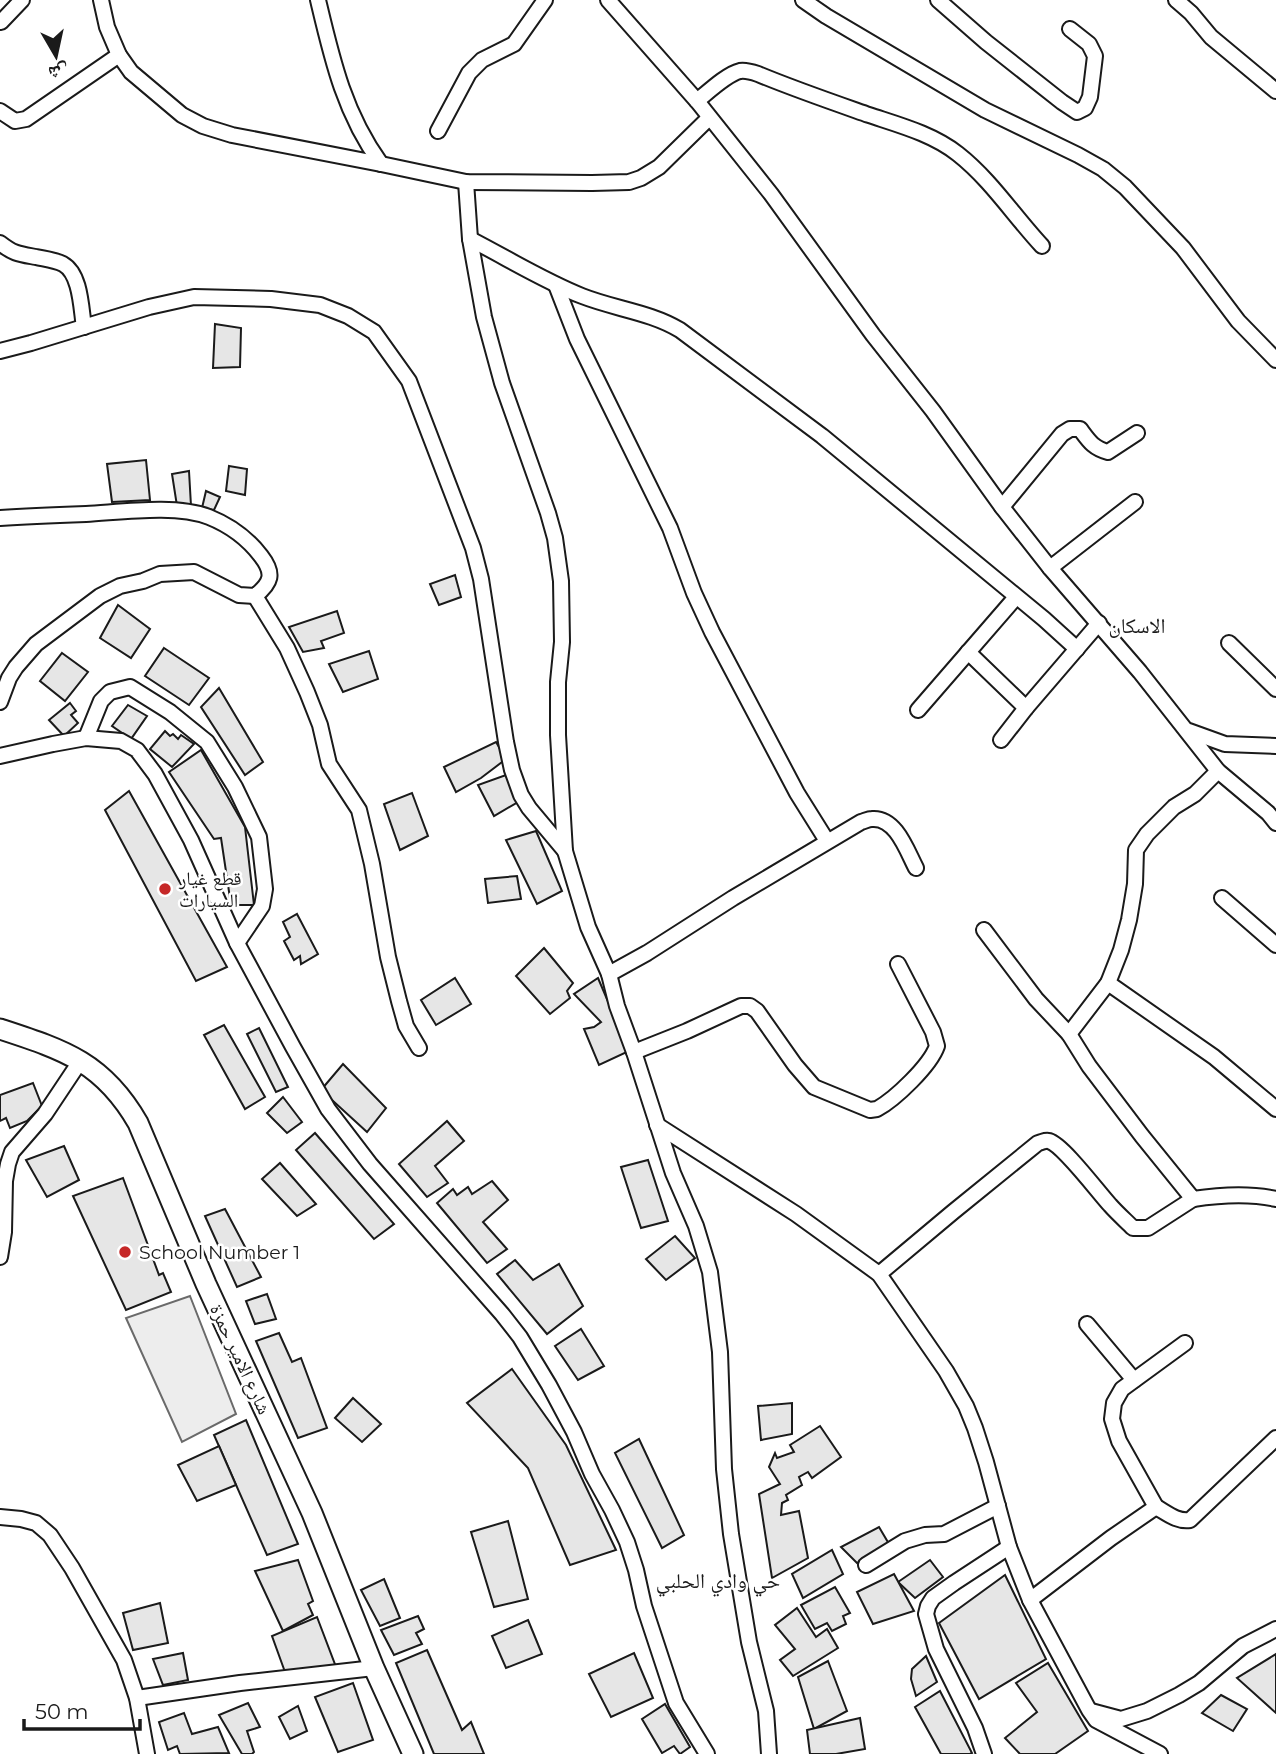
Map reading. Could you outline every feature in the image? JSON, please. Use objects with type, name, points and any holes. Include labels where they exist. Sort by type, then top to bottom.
[{"type":"main road","name":"شارع الامير حمزة","points":[[0,1029],[81,1060],[126,1101],[138,1123],[206,1284],[312,1513],[374,1668],[413,1754]]},
{"type":"street","points":[[1,22],[22,0]]},
{"type":"street","points":[[101,0],[107,27],[119,55],[131,72],[183,115],[203,126],[232,135],[466,182],[629,181],[659,167],[709,117]]},
{"type":"street","points":[[318,0],[346,103],[361,135],[381,164]]},
{"type":"street","points":[[438,131],[469,73],[482,60],[514,44],[545,0]]},
{"type":"street","points":[[608,0],[738,150],[873,335],[1050,568],[1099,623],[1218,772],[1273,814]]},
{"type":"street","points":[[803,0],[985,110],[1103,169],[1125,187],[1183,248],[1238,321],[1276,360]]},
{"type":"street","points":[[938,0],[1062,102],[1077,111],[1085,108],[1090,97],[1095,56],[1089,44],[1070,29]]},
{"type":"street","points":[[1176,0],[1212,37],[1276,92]]},
{"type":"street","points":[[0,111],[15,121],[26,119],[119,55]]},
{"type":"street","points":[[697,101],[731,75],[746,71],[914,130],[958,153],[1001,197],[1042,246]]},
{"type":"street","points":[[466,182],[470,239],[484,317],[502,383],[548,513],[562,581],[558,735],[565,851],[588,926],[609,974],[657,1125],[696,1226],[710,1272],[720,1352],[724,1469],[731,1534],[749,1642],[766,1711],[769,1754]]},
{"type":"street","points":[[470,239],[556,285],[662,320],[680,330],[822,436],[1077,649]]},
{"type":"street","points":[[0,243],[12,253],[66,265],[79,290],[84,327]]},
{"type":"street","points":[[556,285],[608,406],[663,512],[712,632],[792,783],[827,841]]},
{"type":"street","points":[[0,351],[149,307],[194,297],[271,299],[320,305],[348,316],[374,332],[409,381],[473,548],[481,579],[506,742],[521,795],[528,808],[565,851]]},
{"type":"street","points":[[1002,507],[1062,434],[1070,429],[1080,429],[1098,449],[1108,452],[1137,433]]},
{"type":"street","points":[[1050,568],[1135,502]]},
{"type":"street","points":[[0,518],[175,510],[208,516],[240,535],[257,551],[266,562],[269,581],[255,596],[239,596],[194,572],[160,575],[120,586],[100,596],[36,645],[9,678],[0,702]]},
{"type":"street","points":[[255,596],[286,648],[307,692],[320,725],[330,764],[359,810],[372,864],[388,957],[406,1026],[419,1048]]},
{"type":"street","points":[[918,710],[1016,597]]},
{"type":"street","points":[[1001,740],[1099,623]]},
{"type":"street","points":[[1229,643],[1276,689]]},
{"type":"street","points":[[968,652],[1026,708]]},
{"type":"street","points":[[86,738],[101,701],[110,692],[130,687],[170,712],[207,742],[235,787],[258,837],[265,889],[262,906],[237,943]]},
{"type":"street","points":[[1186,730],[1225,744],[1276,746]]},
{"type":"street","points":[[0,756],[86,738],[121,741],[137,750],[155,774],[191,840],[237,943],[328,1110],[370,1164],[502,1314],[520,1337],[549,1385],[627,1542],[644,1606],[676,1703],[707,1754]]},
{"type":"street","points":[[1069,1034],[1108,983],[1121,950],[1135,884],[1136,850],[1147,834],[1174,807],[1195,794],[1218,772]]},
{"type":"street","points":[[609,974],[861,822],[874,818],[894,828],[916,868]]},
{"type":"street","points":[[1222,898],[1276,945]]},
{"type":"street","points":[[984,930],[1036,999],[1069,1034],[1089,1066],[1193,1199]]},
{"type":"street","points":[[634,1052],[735,1008],[750,1006],[757,1011],[814,1087],[870,1110],[877,1109],[929,1063],[937,1046],[933,1032],[898,964]]},
{"type":"street","points":[[1108,983],[1214,1058],[1276,1109]]},
{"type":"street","points":[[0,1257],[4,1232],[5,1181],[12,1152],[45,1114],[81,1060]]},
{"type":"street","points":[[657,1125],[796,1214],[879,1274],[946,1371],[966,1406],[975,1428],[1009,1548],[1030,1600],[1089,1710],[1096,1720],[1160,1754]]},
{"type":"street","points":[[879,1274],[1038,1143],[1046,1140],[1059,1148],[1133,1228],[1148,1228],[1193,1199],[1214,1196],[1276,1199]]},
{"type":"street","points":[[1087,1324],[1133,1380]]},
{"type":"street","points":[[1185,1343],[1133,1380],[1117,1396],[1114,1403],[1112,1419],[1119,1441],[1156,1507],[1178,1520],[1190,1520],[1276,1438]]},
{"type":"street","points":[[866,1565],[905,1541],[925,1535],[944,1534],[998,1506]]},
{"type":"street","points":[[1030,1600],[1156,1507]]},
{"type":"street","points":[[0,1517],[36,1524],[50,1535],[72,1568],[124,1660],[137,1698],[147,1754]]},
{"type":"street","points":[[984,1754],[975,1728],[936,1649],[926,1614],[933,1598],[1009,1548]]},
{"type":"street","points":[[1089,1710],[1121,1719],[1155,1707],[1199,1683],[1243,1646],[1276,1629]]},
{"type":"street","points":[[137,1698],[374,1668]]},
{"type":"shaded area","points":[[190,1296],[236,1414],[182,1442],[126,1318]]},
{"type":"building","points":[[215,324],[241,328],[240,367],[213,368]]},
{"type":"building","points":[[146,460],[150,500],[112,502],[107,464]]},
{"type":"building","points":[[229,466],[247,469],[245,495],[226,491]]},
{"type":"building","points":[[189,471],[191,506],[177,506],[172,474]]},
{"type":"building","points":[[206,491],[220,497],[214,510],[202,508]]},
{"type":"building","points":[[455,575],[461,597],[439,605],[430,584]]},
{"type":"building","points":[[118,605],[150,629],[131,658],[100,638]]},
{"type":"building","points":[[337,611],[344,633],[321,641],[324,648],[303,652],[289,627]]},
{"type":"building","points":[[164,648],[209,678],[189,705],[145,676]]},
{"type":"building","points":[[369,651],[378,679],[343,692],[329,664]]},
{"type":"building","points":[[62,653],[88,672],[65,701],[40,681]]},
{"type":"building","points":[[219,688],[263,762],[245,775],[201,707]]},
{"type":"building","points":[[70,703],[76,711],[71,715],[78,723],[64,736],[49,720]]},
{"type":"building","points":[[128,705],[147,716],[131,739],[112,726]]},
{"type":"building","points":[[165,731],[178,739],[181,735],[194,744],[172,767],[150,749]]},
{"type":"building","points":[[496,742],[506,759],[456,792],[444,767]]},
{"type":"building","points":[[201,750],[245,827],[254,905],[231,905],[221,838],[214,839],[169,772]]},
{"type":"building","points":[[506,775],[518,802],[494,816],[478,785]]},
{"type":"building","name":"قطع غيار السيارات","points":[[129,791],[227,967],[196,981],[105,810]]},
{"type":"building","points":[[412,793],[428,836],[400,850],[384,804]]},
{"type":"building","points":[[536,831],[562,891],[537,904],[506,840]]},
{"type":"building","points":[[517,876],[521,899],[488,903],[485,879]]},
{"type":"building","points":[[297,914],[318,954],[301,964],[300,956],[294,960],[284,941],[290,937],[283,922]]},
{"type":"building","points":[[544,948],[573,983],[567,991],[570,998],[550,1014],[516,976]]},
{"type":"building","points":[[455,978],[471,1004],[436,1025],[421,1000]]},
{"type":"building","points":[[598,978],[629,1051],[599,1065],[584,1029],[601,1022],[574,994]]},
{"type":"building","points":[[224,1025],[265,1097],[245,1109],[204,1035]]},
{"type":"building","points":[[259,1028],[288,1087],[276,1092],[247,1034]]},
{"type":"building","points":[[343,1064],[386,1108],[367,1132],[321,1090]]},
{"type":"building","points":[[33,1083],[42,1106],[27,1121],[10,1128],[6,1118],[0,1121],[0,1095]]},
{"type":"building","points":[[283,1097],[302,1122],[287,1133],[267,1113]]},
{"type":"building","points":[[447,1121],[464,1141],[435,1166],[448,1183],[427,1197],[399,1164]]},
{"type":"building","points":[[315,1133],[394,1224],[374,1239],[296,1150]]},
{"type":"building","points":[[64,1146],[79,1180],[47,1197],[26,1160]]},
{"type":"building","points":[[648,1160],[668,1221],[641,1228],[621,1167]]},
{"type":"building","points":[[280,1163],[316,1204],[297,1216],[262,1179]]},
{"type":"building","points":[[123,1178],[159,1275],[163,1273],[171,1292],[126,1310],[73,1196]]},
{"type":"building","points":[[492,1181],[508,1200],[483,1222],[507,1249],[487,1263],[437,1203],[453,1189],[457,1195],[468,1187],[472,1194]]},
{"type":"building","points":[[225,1209],[261,1277],[237,1287],[205,1216]]},
{"type":"building","points":[[675,1236],[695,1258],[666,1280],[646,1259]]},
{"type":"building","points":[[515,1260],[533,1280],[559,1264],[583,1306],[547,1334],[497,1274]]},
{"type":"building","points":[[267,1294],[276,1319],[255,1324],[246,1301]]},
{"type":"building","points":[[581,1329],[604,1366],[578,1380],[555,1346]]},
{"type":"building","points":[[279,1333],[292,1362],[301,1358],[327,1428],[298,1438],[256,1341]]},
{"type":"building","points":[[512,1369],[566,1445],[616,1550],[570,1565],[528,1468],[467,1403]]},
{"type":"building","points":[[353,1398],[381,1424],[362,1442],[335,1418]]},
{"type":"building","points":[[792,1403],[792,1434],[761,1440],[758,1406]]},
{"type":"building","points":[[246,1420],[298,1544],[267,1555],[214,1435]]},
{"type":"building","points":[[820,1426],[841,1457],[812,1478],[808,1472],[799,1477],[802,1485],[786,1495],[788,1500],[782,1503],[781,1515],[799,1511],[808,1558],[772,1578],[759,1494],[780,1484],[769,1467],[775,1453],[777,1458],[794,1452],[790,1445]]},
{"type":"building","points":[[639,1439],[684,1535],[662,1548],[615,1453]]},
{"type":"building","points":[[219,1446],[236,1485],[197,1501],[178,1465]]},
{"type":"building","points":[[508,1521],[528,1599],[494,1607],[471,1532]]},
{"type":"building","points":[[879,1527],[889,1544],[857,1563],[841,1547]]},
{"type":"building","points":[[832,1550],[843,1574],[803,1598],[792,1574]]},
{"type":"building","points":[[298,1560],[313,1601],[308,1604],[313,1615],[283,1631],[255,1571]]},
{"type":"building","points":[[930,1560],[943,1577],[915,1598],[898,1582]]},
{"type":"building","points":[[894,1574],[914,1611],[873,1624],[857,1592]]},
{"type":"building","points":[[1005,1575],[1046,1659],[979,1699],[939,1623]]},
{"type":"building","points":[[384,1579],[400,1618],[380,1626],[361,1590]]},
{"type":"building","points":[[835,1587],[850,1613],[843,1616],[846,1624],[832,1631],[827,1623],[815,1629],[801,1605]]},
{"type":"building","points":[[160,1603],[168,1643],[133,1650],[123,1613]]},
{"type":"building","points":[[797,1608],[816,1637],[827,1629],[838,1648],[793,1676],[780,1660],[795,1649],[775,1625]]},
{"type":"building","points":[[418,1616],[424,1629],[416,1633],[422,1644],[394,1655],[381,1630]]},
{"type":"building","points":[[317,1617],[336,1667],[285,1672],[272,1636]]},
{"type":"building","points":[[528,1620],[542,1654],[506,1668],[492,1636]]},
{"type":"building","points":[[427,1650],[462,1730],[471,1722],[484,1754],[434,1754],[396,1663]]},
{"type":"building","points":[[183,1653],[188,1680],[163,1685],[153,1659]]},
{"type":"building","points":[[634,1653],[653,1698],[611,1717],[589,1674]]},
{"type":"building","points":[[1276,1654],[1276,1713],[1237,1678]]},
{"type":"building","points":[[926,1656],[937,1682],[916,1696],[911,1679],[912,1669]]},
{"type":"building","points":[[828,1661],[847,1711],[814,1729],[798,1677]]},
{"type":"building","points":[[1048,1663],[1088,1731],[1055,1754],[1020,1754],[1005,1738],[1037,1712],[1016,1683]]},
{"type":"building","points":[[353,1683],[373,1740],[338,1752],[315,1697]]},
{"type":"building","points":[[940,1691],[972,1753],[970,1754],[941,1754],[915,1707]]},
{"type":"building","points":[[1221,1695],[1247,1709],[1233,1731],[1202,1713]]},
{"type":"building","points":[[248,1703],[260,1727],[247,1731],[254,1752],[242,1754],[219,1715]]},
{"type":"building","points":[[665,1704],[690,1747],[680,1754],[674,1746],[662,1753],[642,1719]]},
{"type":"building","points":[[298,1706],[307,1731],[290,1739],[279,1717]]},
{"type":"building","points":[[184,1713],[192,1734],[218,1727],[229,1753],[180,1754],[177,1746],[168,1750],[159,1722]]},
{"type":"building","points":[[860,1718],[865,1749],[836,1754],[810,1754],[807,1730]]},
{"type":"place","name":"قطع غيار السيارات","points":[[165,889]]},
{"type":"place","name":"School Number 1","points":[[125,1252]]},
{"type":"district","name":"الاسكان","points":[[1137,626]]},
{"type":"district","name":"حي وادي الحلبي","points":[[718,1581]]}]
